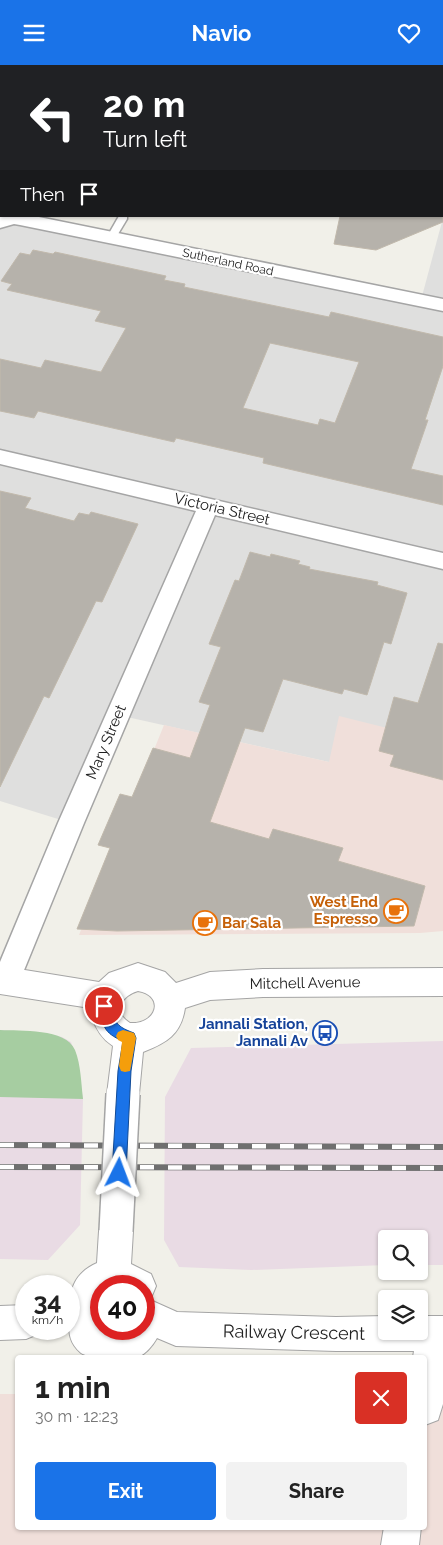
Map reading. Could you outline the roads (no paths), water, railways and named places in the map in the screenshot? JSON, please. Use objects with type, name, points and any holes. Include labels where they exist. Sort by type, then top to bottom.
[{"type":"street","name":"Sutherland Road","points":[[7,220],[112,237],[443,305]]},
{"type":"street","name":"Victoria Street","points":[[0,457],[443,561]]},
{"type":"street","name":"Mary Street","points":[[3,980],[209,505]]},
{"type":"street","points":[[128,978],[148,978],[164,989],[169,999],[166,1022],[160,1029],[144,1038],[129,1038],[115,1032],[109,1025],[104,1006],[107,997],[119,982],[128,978]]},
{"type":"street","points":[[3,980],[107,997]]},
{"type":"street","name":"Mitchell Avenue","points":[[169,999],[210,985],[443,982]]},
{"type":"street","points":[[129,1038],[123,1094],[116,1231],[129,1275]]},
{"type":"street","points":[[80,1306],[90,1289]]},
{"type":"street","name":"Railway Crescent","points":[[155,1316],[176,1329],[336,1335],[438,1333]]},
{"type":"street","points":[[0,1323],[15,1322]]},
{"type":"street","points":[[80,1323],[90,1337]]},
{"type":"street","points":[[427,1396],[438,1333]]},
{"type":"street","points":[[93,1340],[105,1346],[124,1345],[132,1340]]},
{"type":"street","points":[[400,1545],[403,1530]]},
{"type":"lane","points":[[112,237],[123,217]]},
{"type":"railway","points":[[0,1145],[443,1147]]},
{"type":"railway","points":[[0,1167],[443,1168]]},
{"type":"place","name":"West End Espresso","points":[[396,911]]},
{"type":"place","name":"Bar Sala","points":[[205,923]]},
{"type":"place","name":"Jannali Station, Jannali Av","points":[[325,1033]]}]
